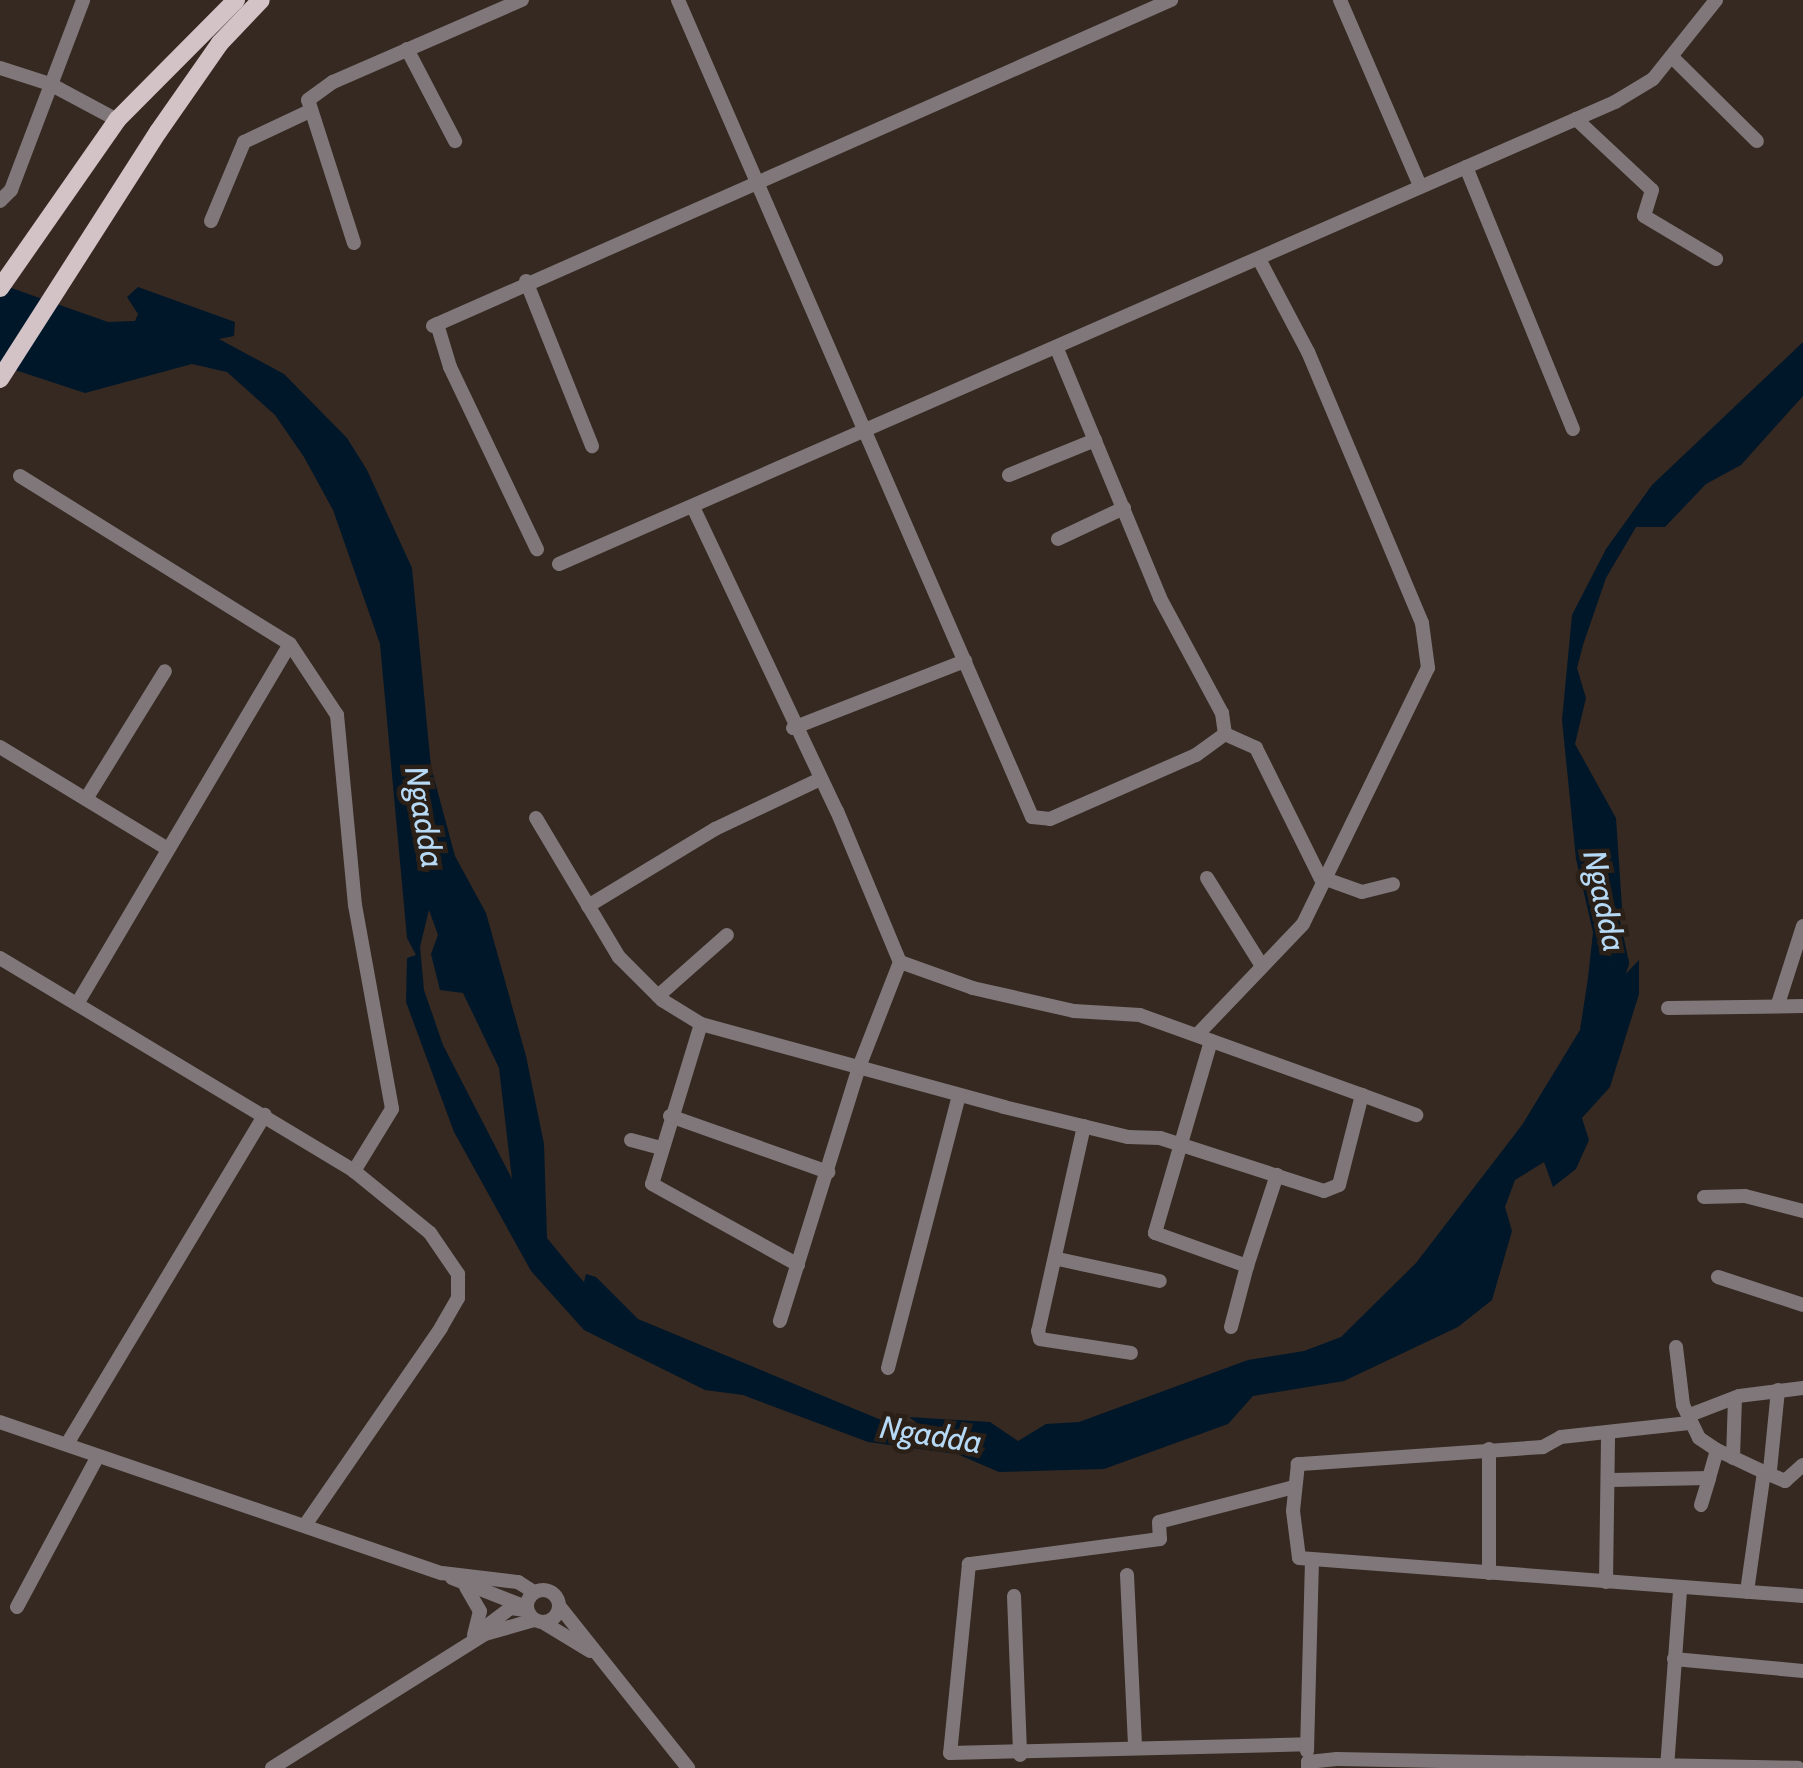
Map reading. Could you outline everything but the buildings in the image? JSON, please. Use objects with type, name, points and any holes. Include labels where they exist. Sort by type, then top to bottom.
[{"type":"main road","points":[[0,288],[117,120],[236,0]]},
{"type":"main road","points":[[0,379],[72,262],[220,43],[261,0]]},
{"type":"street","points":[[0,201],[11,190],[84,0]]},
{"type":"street","points":[[354,244],[310,110],[313,92],[522,0]]},
{"type":"street","points":[[678,0],[867,428],[1032,816],[1050,819],[1196,756],[1225,734]]},
{"type":"street","points":[[537,549],[450,367],[435,325],[526,280],[757,186],[1171,0]]},
{"type":"street","points":[[1340,0],[1420,186]]},
{"type":"street","points":[[559,564],[1260,260],[1633,92],[1672,58],[1716,0]]},
{"type":"street","points":[[407,49],[454,141]]},
{"type":"street","points":[[1672,58],[1757,142]]},
{"type":"street","points":[[0,68],[50,84],[117,120]]},
{"type":"street","points":[[210,221],[244,142],[310,110]]},
{"type":"street","points":[[1576,119],[1652,190],[1644,216],[1716,259]]},
{"type":"street","points":[[1466,167],[1574,429]]},
{"type":"street","points":[[1247,1266],[1155,1233],[1204,1038],[1262,966],[1303,924],[1428,668],[1422,623],[1308,352],[1260,260]]},
{"type":"street","points":[[526,280],[592,446]]},
{"type":"street","points":[[1057,349],[1160,598],[1222,713],[1225,734]]},
{"type":"street","points":[[1009,474],[1096,440]]},
{"type":"street","points":[[20,476],[290,644],[337,715],[355,905],[390,1090],[386,1126],[354,1171]]},
{"type":"street","points":[[692,507],[900,962],[859,1067],[780,1321]]},
{"type":"street","points":[[1058,539],[1124,508]]},
{"type":"street","points":[[77,1004],[290,644]]},
{"type":"street","points":[[793,728],[965,661]]},
{"type":"street","points":[[86,800],[165,671]]},
{"type":"street","points":[[1225,734],[1256,748],[1323,879],[1362,892],[1392,884]]},
{"type":"street","points":[[0,747],[166,848]]},
{"type":"street","points":[[588,906],[715,828],[818,780]]},
{"type":"street","points":[[536,818],[619,957],[658,996],[701,1024],[960,1095],[1084,1126],[1178,1144],[1333,1192],[1344,1173],[1362,1095]]},
{"type":"street","points":[[1208,878],[1262,966]]},
{"type":"street","points":[[1778,1004],[1803,926]]},
{"type":"street","points":[[658,996],[727,935]]},
{"type":"street","points":[[0,958],[354,1171],[430,1233],[460,1286],[441,1328],[307,1522]]},
{"type":"street","points":[[900,962],[974,988],[1074,1010],[1140,1015],[1416,1115]]},
{"type":"street","points":[[1668,1008],[1698,1012],[1778,1004],[1803,1006]]},
{"type":"street","points":[[701,1024],[651,1180],[656,1188],[798,1265]]},
{"type":"street","points":[[888,1368],[960,1095]]},
{"type":"street","points":[[66,1444],[265,1116]]},
{"type":"street","points":[[670,1116],[828,1172]]},
{"type":"street","points":[[1084,1126],[1040,1339],[1131,1354]]},
{"type":"street","points":[[631,1140],[660,1148]]},
{"type":"street","points":[[1231,1327],[1278,1175]]},
{"type":"street","points":[[1704,1196],[1744,1196],[1803,1210]]},
{"type":"street","points":[[1058,1259],[1160,1282]]},
{"type":"street","points":[[1718,1277],[1803,1305]]},
{"type":"street","points":[[1676,1347],[1683,1405],[1692,1414],[1699,1438],[1785,1481],[1803,1465]]},
{"type":"street","points":[[1803,1388],[1735,1398],[1692,1414],[1689,1422],[1561,1437],[1543,1447],[1298,1464],[1294,1486],[1299,1558],[1680,1591],[1803,1596]]},
{"type":"street","points":[[1764,1472],[1770,1470],[1778,1390]]},
{"type":"street","points":[[1733,1458],[1735,1398]]},
{"type":"street","points":[[0,1422],[97,1458],[307,1522],[442,1572],[533,1615],[605,1661]]},
{"type":"street","points":[[1606,1582],[1611,1480],[1608,1432]]},
{"type":"street","points":[[1489,1449],[1489,1573]]},
{"type":"street","points":[[1701,1506],[1717,1450]]},
{"type":"street","points":[[17,1606],[97,1458]]},
{"type":"street","points":[[1748,1592],[1764,1472]]},
{"type":"street","points":[[1611,1480],[1709,1478]]},
{"type":"street","points":[[1294,1486],[1159,1522],[1160,1539],[969,1564],[950,1753],[1307,1744]]},
{"type":"street","points":[[1312,1560],[1308,1765],[1798,1768]]},
{"type":"street","points":[[442,1572],[518,1582],[534,1592],[552,1592],[688,1768]]},
{"type":"street","points":[[1127,1575],[1135,1747]]},
{"type":"street","points":[[464,1651],[480,1611],[466,1586]]},
{"type":"street","points":[[1667,1768],[1680,1591]]},
{"type":"street","points":[[533,1615],[534,1592]]},
{"type":"street","points":[[1014,1596],[1020,1754]]},
{"type":"street","points":[[272,1768],[504,1625],[560,1607]]},
{"type":"street","points":[[473,1636],[510,1608],[533,1615]]},
{"type":"street","points":[[1674,1659],[1803,1671]]},
{"type":"water","points":[[0,284],[108,322],[135,321],[138,314],[127,297],[138,287],[235,322],[234,336],[219,339],[284,374],[347,438],[367,470],[412,568],[431,767],[455,856],[486,913],[526,1056],[544,1144],[547,1238],[584,1282],[586,1274],[596,1277],[638,1319],[886,1422],[917,1423],[909,1417],[990,1422],[1018,1441],[1046,1424],[1079,1422],[1248,1360],[1304,1351],[1341,1337],[1416,1263],[1522,1125],[1580,1030],[1593,932],[1576,859],[1562,720],[1572,615],[1606,549],[1652,485],[1803,342],[1803,396],[1741,465],[1706,484],[1665,527],[1636,527],[1606,578],[1577,668],[1586,698],[1575,744],[1616,818],[1622,907],[1603,998],[1639,960],[1639,994],[1610,1087],[1582,1118],[1589,1140],[1576,1169],[1553,1187],[1544,1162],[1515,1180],[1505,1207],[1512,1231],[1492,1300],[1458,1327],[1344,1381],[1253,1396],[1228,1424],[1104,1469],[999,1472],[957,1454],[868,1442],[743,1395],[705,1390],[584,1330],[531,1271],[454,1132],[406,1002],[407,958],[416,955],[407,938],[380,644],[333,510],[304,457],[275,415],[227,372],[192,364],[85,393],[0,365]],"holes":[[[429,910],[438,935],[431,954],[440,990],[463,993],[499,1068],[512,1179],[443,1045],[424,990],[420,947]]]},
{"type":"waterway","name":"Ngadda","points":[[1603,1012],[1620,963],[1610,917]]}]
